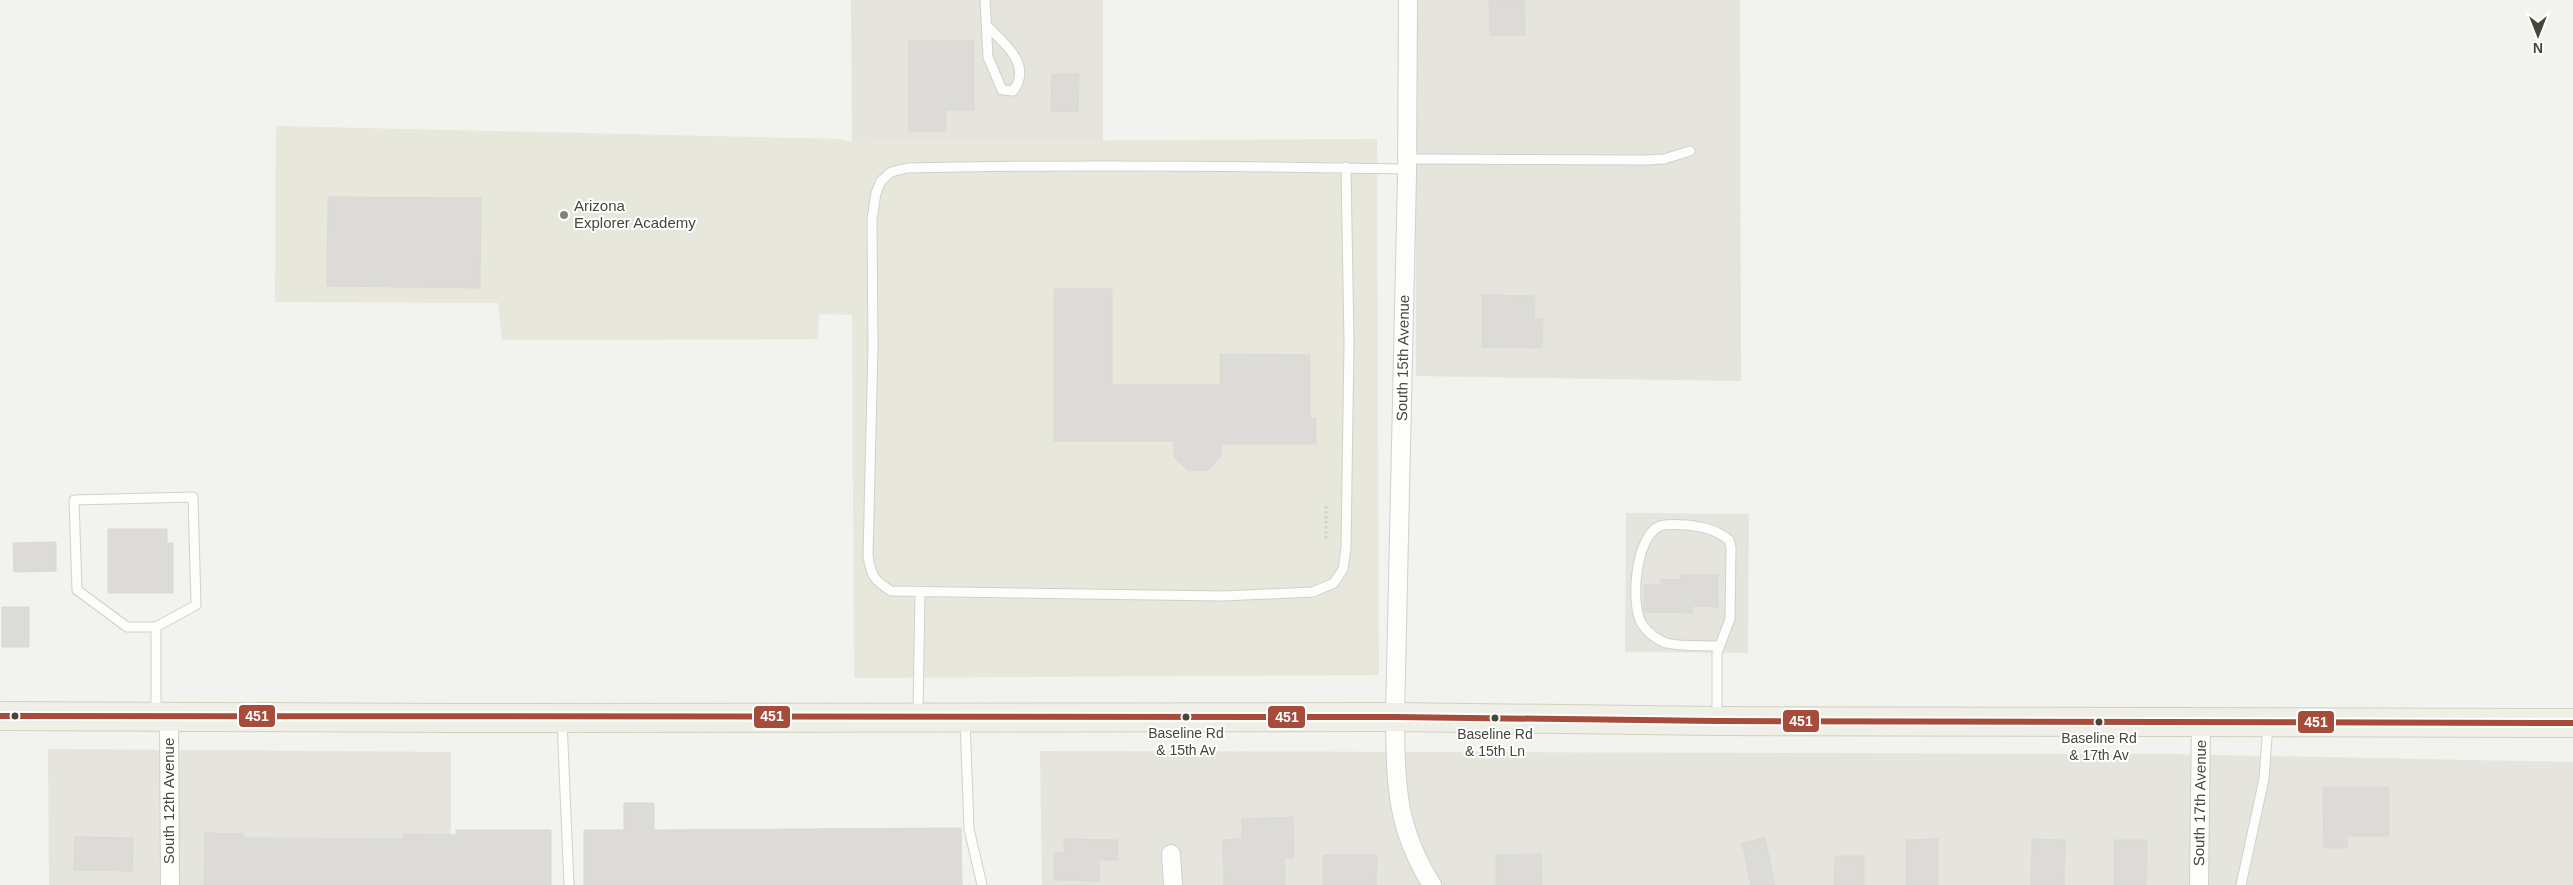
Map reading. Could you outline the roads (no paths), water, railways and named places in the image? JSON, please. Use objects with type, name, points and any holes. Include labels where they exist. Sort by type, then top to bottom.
[{"type":"main road","points":[[0,716],[562,718],[1394,717],[1717,721],[2573,723]]},
{"type":"street","name":"South 15th Avenue","points":[[1408,0],[1407,164],[1394,717],[1397,788],[1406,834],[1416,860],[1432,885]]},
{"type":"street","name":"South 12th Avenue","points":[[162,716],[170,885]]},
{"type":"street","name":"South 17th Avenue","points":[[2199,885],[2201,721]]},
{"type":"street","points":[[1171,854],[1173,885]]},
{"type":"lane","points":[[986,0],[988,57],[1002,90],[1013,91],[1019,83],[1020,72],[1015,54],[1009,45],[987,26]]},
{"type":"lane","points":[[1346,167],[1348,342],[1346,548],[1344,569],[1334,583],[1314,592],[1223,596],[891,591],[878,583],[870,572],[868,556],[873,346],[872,219],[876,193],[881,181],[891,172],[907,168],[1158,165],[1289,168],[1646,160],[1664,159],[1690,151]]},
{"type":"lane","points":[[193,497],[196,605],[156,627],[127,627],[77,590],[74,500],[193,497]]},
{"type":"lane","points":[[1717,721],[1717,653],[1730,619],[1731,548],[1728,540],[1709,528],[1676,525],[1660,526],[1643,543],[1640,553],[1638,612],[1642,624],[1650,633],[1665,642],[1719,646]]},
{"type":"lane","points":[[918,717],[920,592]]},
{"type":"lane","points":[[156,627],[162,716]]},
{"type":"lane","points":[[965,717],[969,830],[982,885]]},
{"type":"lane","points":[[562,718],[569,885]]},
{"type":"lane","points":[[2241,885],[2264,779],[2268,721]]},
{"type":"place","name":"Arizona Explorer Academy","points":[[564,215]]},
{"type":"place","name":"Baseline Rd & 15th Av","points":[[1186,717]]},
{"type":"place","name":"Baseline Rd & 15th Ln","points":[[1495,718]]},
{"type":"place","name":"Baseline Rd & 17th Av","points":[[2099,722]]}]
